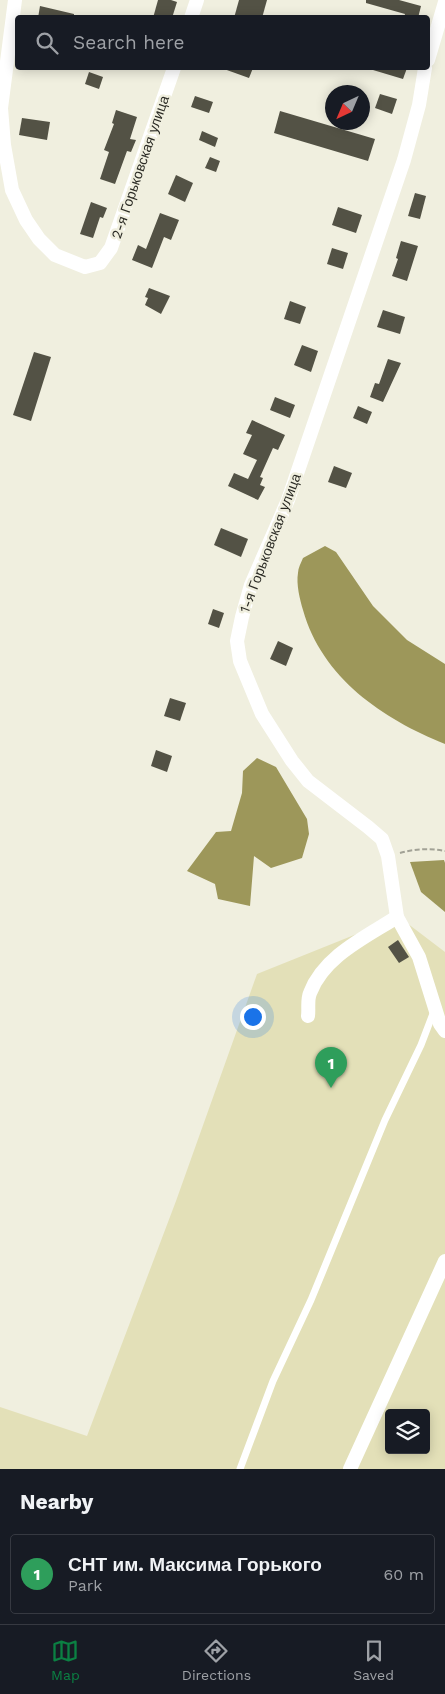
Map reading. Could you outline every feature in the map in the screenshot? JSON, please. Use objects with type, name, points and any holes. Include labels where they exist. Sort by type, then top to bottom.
[{"type":"street","name":"2-я Горьковская улица","points":[[15,0],[2,108],[4,145],[12,190],[26,220],[39,239],[55,256],[85,267],[100,263],[112,248],[173,70]]},
{"type":"street","points":[[192,15],[197,0]]},
{"type":"street","points":[[430,53],[445,2]]},
{"type":"street","name":"1-я Горьковская улица","points":[[425,70],[419,104],[400,169],[294,481],[251,585],[237,641],[240,661],[262,714],[292,761],[308,781],[382,839],[388,856],[397,917],[419,958],[440,1024],[445,1031]]},
{"type":"street","points":[[308,1016],[309,994],[322,971],[341,953],[397,917]]},
{"type":"street","points":[[350,1469],[445,1261]]},
{"type":"lane","points":[[240,1469],[273,1381],[311,1300],[385,1120],[420,1046],[435,1008]]},
{"type":"path","points":[[388,856],[410,850],[436,849],[445,851]]},
{"type":"shaded area","points":[[325,546],[336,552],[373,606],[407,640],[445,664],[445,744],[399,722],[378,709],[340,676],[324,656],[312,634],[303,610],[299,592],[298,569],[303,558]]},
{"type":"shaded area","points":[[257,758],[276,767],[307,819],[309,834],[302,858],[271,868],[254,856],[250,906],[218,899],[215,884],[187,871],[216,832],[231,831],[242,793],[243,771]]},
{"type":"shaded area","points":[[444,860],[445,912],[421,892],[410,862]]},
{"type":"shaded area","points":[[399,917],[445,952],[445,1469],[0,1469],[0,1407],[87,1436],[176,1201],[257,974]]},
{"type":"building","points":[[158,0],[177,2],[173,15],[154,15]]},
{"type":"building","points":[[239,0],[267,0],[263,15],[235,15]]},
{"type":"building","points":[[366,0],[399,0],[421,6],[419,15],[405,15],[366,3]]},
{"type":"building","points":[[40,6],[74,14],[74,15],[38,15]]},
{"type":"building","points":[[227,70],[252,70],[249,78]]},
{"type":"building","points":[[373,70],[406,70],[403,79]]},
{"type":"building","points":[[89,72],[103,77],[99,89],[85,84]]},
{"type":"building","points":[[380,94],[397,99],[392,114],[375,108]]},
{"type":"building","points":[[195,96],[213,102],[209,113],[191,107]]},
{"type":"building","points":[[116,110],[137,117],[130,139],[136,140],[131,152],[127,151],[115,184],[100,179],[109,152],[104,150],[114,124],[112,123]]},
{"type":"building","points":[[280,111],[325,124],[325,130],[344,130],[375,139],[368,161],[274,133]]},
{"type":"building","points":[[22,118],[50,122],[47,140],[19,135]]},
{"type":"building","points":[[202,131],[218,138],[215,147],[199,140]]},
{"type":"building","points":[[210,157],[220,161],[216,172],[205,168]]},
{"type":"building","points":[[176,175],[193,183],[185,202],[168,194]]},
{"type":"building","points":[[415,193],[426,196],[420,219],[408,216]]},
{"type":"building","points":[[91,202],[107,208],[103,218],[100,217],[93,238],[80,234]]},
{"type":"building","points":[[338,207],[362,215],[356,233],[332,225]]},
{"type":"building","points":[[160,213],[179,220],[171,240],[164,237],[152,268],[132,260],[138,245],[146,249]]},
{"type":"building","points":[[401,241],[418,246],[407,281],[392,276],[398,259],[396,258]]},
{"type":"building","points":[[332,248],[348,253],[343,269],[327,264]]},
{"type":"building","points":[[149,288],[170,296],[161,314],[145,305],[148,298],[145,297]]},
{"type":"building","points":[[290,301],[306,307],[300,324],[284,319]]},
{"type":"building","points":[[383,310],[405,317],[400,334],[377,327]]},
{"type":"building","points":[[302,345],[318,351],[311,372],[294,365]]},
{"type":"building","points":[[34,352],[51,357],[31,421],[13,415]]},
{"type":"building","points":[[388,359],[401,363],[383,402],[370,397],[375,383],[379,384]]},
{"type":"building","points":[[275,397],[295,405],[290,418],[270,410]]},
{"type":"building","points":[[358,406],[372,412],[367,424],[353,418]]},
{"type":"building","points":[[252,420],[285,435],[278,450],[273,448],[260,477],[263,478],[260,485],[265,487],[258,500],[228,486],[234,473],[248,479],[257,460],[243,454],[252,435],[246,433]]},
{"type":"building","points":[[334,466],[352,473],[346,488],[328,482]]},
{"type":"building","points":[[221,528],[248,539],[241,557],[214,545]]},
{"type":"building","points":[[213,609],[224,613],[219,628],[208,624]]},
{"type":"building","points":[[278,641],[293,648],[286,666],[270,659]]},
{"type":"building","points":[[170,698],[186,703],[180,721],[164,716]]},
{"type":"building","points":[[156,750],[172,756],[167,772],[151,766]]},
{"type":"building","points":[[398,940],[409,957],[399,963],[388,947]]},
{"type":"place","name":"СНТ им. Максима Горького","points":[[331,1088]]}]
